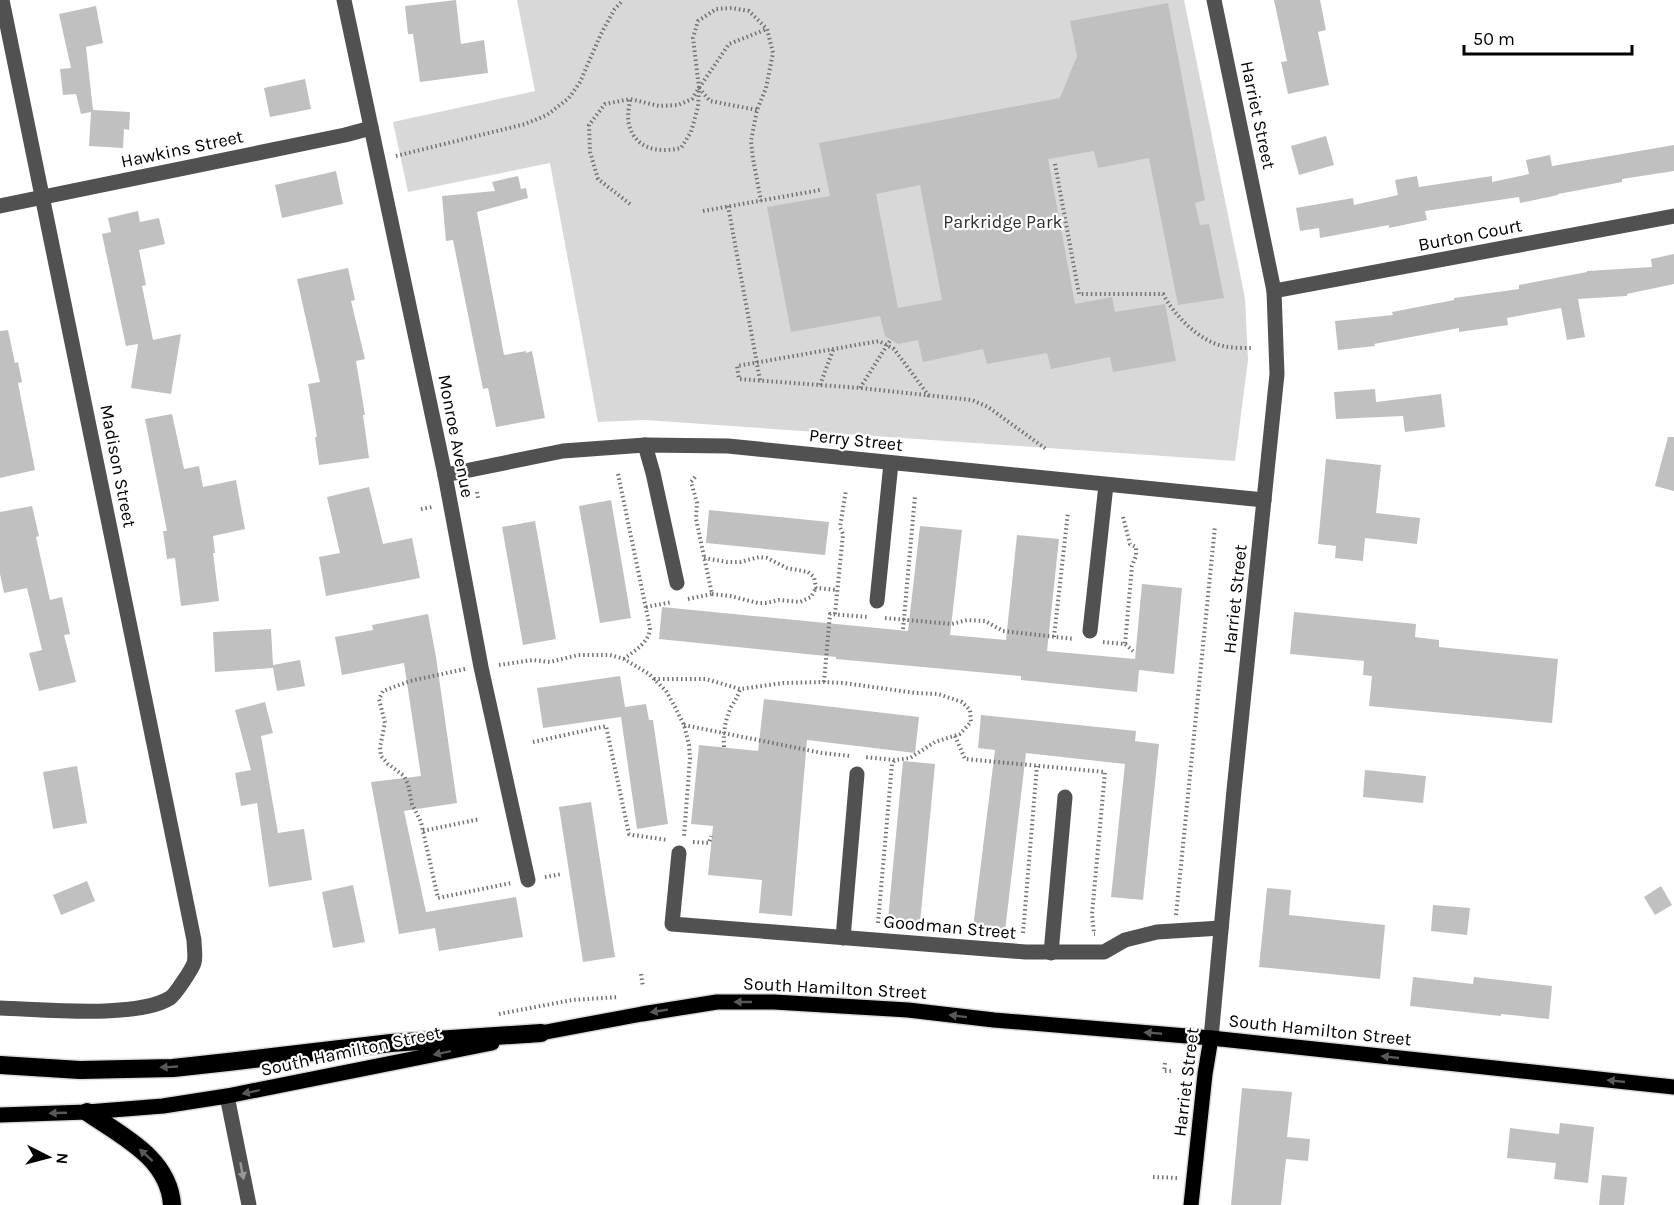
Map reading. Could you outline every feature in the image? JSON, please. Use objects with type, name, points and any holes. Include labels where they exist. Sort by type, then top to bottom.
[{"type":"highway","points":[[0,1065],[80,1070],[173,1068],[391,1042],[541,1032]]},
{"type":"highway","points":[[87,1112],[147,1154],[160,1169],[172,1194],[172,1205]]},
{"type":"main road","name":"South Hamilton Street","points":[[0,1116],[163,1106],[227,1096],[541,1032],[717,1002],[774,1002],[908,1010],[994,1020],[1211,1038],[1674,1087]]},
{"type":"main road","name":"Harriet Street","points":[[1191,1205],[1211,1038]]},
{"type":"street","name":"Madison Street","points":[[0,1008],[72,1011],[117,1010],[149,1006],[172,997],[194,963],[194,940],[2,0]]},
{"type":"street","name":"Monroe Avenue","points":[[344,0],[445,475],[481,667],[528,880]]},
{"type":"street","name":"Harriet Street","points":[[1211,1038],[1277,374],[1274,291],[1214,0]]},
{"type":"street","name":"Hawkins Street","points":[[0,206],[371,128]]},
{"type":"street","name":"Burton Court","points":[[1274,291],[1674,216]]},
{"type":"street","name":"Perry Street","points":[[445,475],[563,451],[645,445],[728,446],[1264,500]]},
{"type":"street","points":[[645,445],[677,583]]},
{"type":"street","points":[[877,601],[891,463]]},
{"type":"street","points":[[1090,637],[1106,485]]},
{"type":"street","points":[[843,938],[857,774]]},
{"type":"street","points":[[1051,953],[1065,797]]},
{"type":"street","name":"Goodman Street","points":[[676,847],[672,924],[1051,953],[1104,952],[1125,940],[1157,932],[1221,928]]},
{"type":"street","points":[[227,1096],[249,1205]]},
{"type":"path","points":[[378,160],[525,124],[547,115],[569,98],[580,82],[614,10],[623,0]]},
{"type":"path","points":[[630,99],[628,123],[636,140],[654,149],[667,151],[681,148],[691,132],[698,107],[699,88],[693,38],[698,21],[716,9],[732,8],[749,11],[767,29],[773,53],[751,141],[761,201]]},
{"type":"path","points":[[630,204],[598,178],[590,152],[589,125],[605,104],[630,99],[659,106],[678,105],[692,99],[729,44],[767,29]]},
{"type":"path","points":[[699,88],[710,101],[758,110]]},
{"type":"path","points":[[1055,164],[1079,294],[1163,294],[1170,307],[1203,339],[1223,346],[1252,348]]},
{"type":"path","points":[[704,211],[820,190]]},
{"type":"path","points":[[728,207],[760,380]]},
{"type":"path","points":[[860,388],[891,339]]},
{"type":"path","points":[[929,396],[894,349],[879,341],[736,366],[739,378],[860,388],[929,396],[972,400],[988,407],[1046,449]]},
{"type":"path","points":[[820,385],[833,350]]},
{"type":"path","points":[[618,474],[650,628],[650,634],[644,644],[624,659]]},
{"type":"path","points":[[835,614],[843,534],[840,527],[846,490]]},
{"type":"path","points":[[477,492],[478,498]]},
{"type":"path","points":[[903,628],[915,496]]},
{"type":"path","points":[[422,509],[432,507]]},
{"type":"path","points":[[1054,637],[1068,512]]},
{"type":"path","points":[[1123,518],[1130,544],[1136,547],[1137,556],[1132,566],[1125,644]]},
{"type":"path","points":[[1168,917],[1176,917],[1215,526]]},
{"type":"path","points":[[704,558],[727,562],[767,558],[787,568],[808,572],[814,578],[816,588],[812,597],[800,602],[779,600],[758,603],[712,594]]},
{"type":"path","points":[[816,588],[837,590]]},
{"type":"path","points":[[824,682],[830,614],[869,617]]},
{"type":"path","points":[[881,618],[952,624],[967,620],[985,621],[1003,631],[1054,637],[1090,637],[1125,644],[1133,651]]},
{"type":"path","points":[[499,665],[533,660],[550,662],[594,654],[624,659],[649,674],[666,691],[684,725],[689,745],[690,758],[683,841],[709,843],[711,836]]},
{"type":"path","points":[[471,668],[410,681],[384,691],[378,699],[385,723],[380,747],[381,756],[387,764],[404,776],[408,784],[412,804],[421,822],[438,898],[562,874]]},
{"type":"path","points":[[654,679],[706,679],[740,689],[783,683],[824,682],[938,694],[962,702],[970,710],[971,722],[960,734],[934,742],[910,758],[895,760],[822,753],[684,725]]},
{"type":"path","points":[[724,747],[723,733],[726,719],[740,689]]},
{"type":"path","points":[[534,742],[606,726],[629,834],[676,847]]},
{"type":"path","points":[[956,736],[965,759],[1105,772],[1092,914],[1094,934],[1102,933]]},
{"type":"path","points":[[889,926],[878,924],[892,764],[895,760]]},
{"type":"path","points":[[1023,937],[1037,766]]},
{"type":"path","points":[[423,831],[480,819]]},
{"type":"path","points":[[641,974],[643,987]]},
{"type":"path","points":[[1165,1063],[1164,1071],[1172,1071]]},
{"type":"path","points":[[1153,1177],[1164,1177]]},
{"type":"green space","name":"Parkridge Park","points":[[517,0],[1184,0],[1245,298],[1248,360],[1235,461],[645,420],[598,422],[550,163],[408,192],[393,122],[535,91]]},
{"type":"building","points":[[456,0],[461,44],[484,40],[488,73],[420,82],[413,34],[408,34],[405,6]]},
{"type":"building","points":[[1274,0],[1320,0],[1326,30],[1318,32],[1329,85],[1288,94],[1281,62],[1287,61]]},
{"type":"building","points":[[1168,3],[1205,200],[1195,203],[1200,225],[1209,224],[1224,298],[1178,305],[1149,158],[1098,168],[1094,151],[1048,159],[1075,304],[1112,297],[1115,312],[1165,304],[1176,361],[1113,372],[1110,357],[1051,369],[1047,353],[987,364],[983,349],[923,362],[918,340],[898,344],[885,336],[880,316],[791,332],[767,207],[830,196],[819,143],[1060,98],[1077,56],[1070,21]],"holes":[[[920,185],[942,300],[898,308],[876,194]]]},
{"type":"building","points":[[96,6],[103,43],[86,47],[93,110],[130,112],[129,130],[124,129],[123,148],[89,146],[91,112],[81,114],[76,94],[63,95],[60,69],[71,68],[59,14]]},
{"type":"building","points":[[305,79],[311,109],[270,117],[264,88]]},
{"type":"building","points":[[1326,136],[1334,165],[1299,175],[1291,146]]},
{"type":"building","points":[[1674,145],[1674,171],[1622,179],[1622,182],[1520,203],[1519,197],[1425,211],[1427,220],[1389,228],[1389,225],[1320,238],[1319,228],[1300,231],[1296,208],[1353,198],[1354,205],[1398,195],[1395,180],[1417,176],[1419,187],[1492,176],[1492,182],[1529,174],[1526,160],[1550,155],[1552,166]]},
{"type":"building","points":[[336,171],[343,204],[282,218],[275,185]]},
{"type":"building","points":[[518,176],[521,189],[526,188],[528,198],[477,212],[504,355],[532,351],[545,418],[496,427],[488,388],[483,389],[453,240],[446,241],[442,196],[495,191],[492,182]]},
{"type":"building","points":[[138,211],[140,222],[159,218],[165,244],[139,250],[146,285],[142,286],[153,340],[181,334],[171,394],[131,388],[138,344],[126,346],[102,234],[111,232],[108,218]]},
{"type":"building","points":[[1674,254],[1674,284],[1627,294],[1627,296],[1578,299],[1585,337],[1567,340],[1561,308],[1507,318],[1508,325],[1459,332],[1459,328],[1374,344],[1375,346],[1338,350],[1335,321],[1393,315],[1392,312],[1454,300],[1454,298],[1519,289],[1519,285],[1587,271],[1652,267],[1651,259]]},
{"type":"building","points":[[348,268],[355,300],[351,301],[365,359],[356,361],[369,458],[319,465],[308,384],[320,382],[297,279]]},
{"type":"building","points":[[8,330],[15,363],[18,362],[22,382],[18,383],[35,470],[0,478],[0,331]]},
{"type":"building","points":[[1375,389],[1376,402],[1441,394],[1445,427],[1405,432],[1403,416],[1336,419],[1334,392]]},
{"type":"building","points":[[172,414],[184,469],[199,466],[203,487],[236,480],[245,529],[213,536],[219,601],[181,606],[175,558],[167,559],[163,531],[167,531],[145,419]]},
{"type":"building","points":[[1668,437],[1674,437],[1674,491],[1655,486]]},
{"type":"building","points":[[1326,459],[1381,465],[1376,513],[1420,518],[1417,544],[1365,538],[1363,561],[1335,558],[1336,546],[1318,544]]},
{"type":"building","points":[[369,487],[383,544],[412,538],[420,578],[326,596],[319,557],[340,553],[327,497]]},
{"type":"building","points":[[611,500],[631,618],[600,623],[579,506]]},
{"type":"building","points":[[32,506],[39,536],[36,537],[50,600],[62,597],[70,634],[64,635],[76,682],[39,691],[29,653],[42,650],[27,588],[4,593],[0,574],[0,512]]},
{"type":"building","points":[[709,510],[829,522],[825,555],[706,543]]},
{"type":"building","points":[[535,521],[556,639],[523,645],[502,527]]},
{"type":"building","points":[[920,526],[962,530],[950,635],[1006,640],[1017,535],[1059,539],[1047,651],[1135,659],[1142,584],[1182,588],[1174,674],[1139,670],[1137,692],[1021,680],[1021,676],[836,659],[836,657],[659,639],[662,607],[908,631]]},
{"type":"building","points":[[1294,612],[1416,624],[1415,637],[1439,640],[1439,647],[1558,659],[1552,723],[1369,706],[1372,676],[1363,675],[1364,661],[1290,654]]},
{"type":"building","points":[[428,614],[457,803],[404,811],[426,912],[516,897],[523,937],[439,951],[435,928],[399,934],[371,782],[421,776],[404,663],[342,675],[335,637],[373,630],[372,625]]},
{"type":"building","points":[[271,629],[273,665],[300,660],[305,686],[277,691],[273,668],[215,672],[213,632]]},
{"type":"building","points":[[620,676],[625,707],[646,704],[649,720],[653,720],[668,824],[637,829],[621,717],[543,728],[537,688]]},
{"type":"building","points":[[764,699],[919,717],[915,753],[807,740],[792,916],[759,913],[762,880],[708,875],[713,826],[691,824],[699,745],[758,751]]},
{"type":"building","points":[[265,702],[273,733],[261,736],[278,833],[304,829],[312,880],[269,887],[257,803],[241,806],[235,773],[251,770],[235,710]]},
{"type":"building","points":[[981,715],[1136,731],[1135,741],[1159,744],[1143,900],[1111,897],[1125,764],[1026,753],[1005,931],[973,928],[995,750],[978,748]]},
{"type":"building","points":[[903,761],[935,764],[920,923],[888,919]]},
{"type":"building","points":[[77,766],[87,823],[53,829],[43,772]]},
{"type":"building","points":[[1365,770],[1426,776],[1423,803],[1363,797]]},
{"type":"building","points":[[591,802],[615,957],[583,962],[559,807]]},
{"type":"building","points":[[87,881],[95,901],[61,915],[53,895]]},
{"type":"building","points":[[353,885],[365,942],[333,948],[322,892]]},
{"type":"building","points":[[1661,886],[1672,905],[1655,915],[1644,897]]},
{"type":"building","points":[[1267,888],[1291,890],[1289,915],[1385,925],[1380,979],[1259,967]]},
{"type":"building","points":[[1433,905],[1470,908],[1467,935],[1431,931]]},
{"type":"building","points":[[1413,977],[1473,984],[1474,977],[1552,986],[1549,1019],[1410,1006]]},
{"type":"building","points":[[1242,1088],[1292,1092],[1287,1137],[1310,1139],[1308,1161],[1286,1159],[1281,1205],[1231,1205]]},
{"type":"building","points":[[1560,1123],[1594,1127],[1588,1183],[1554,1179],[1556,1163],[1507,1158],[1510,1128],[1559,1134]]},
{"type":"building","points":[[1602,1175],[1627,1177],[1624,1205],[1599,1205]]}]
